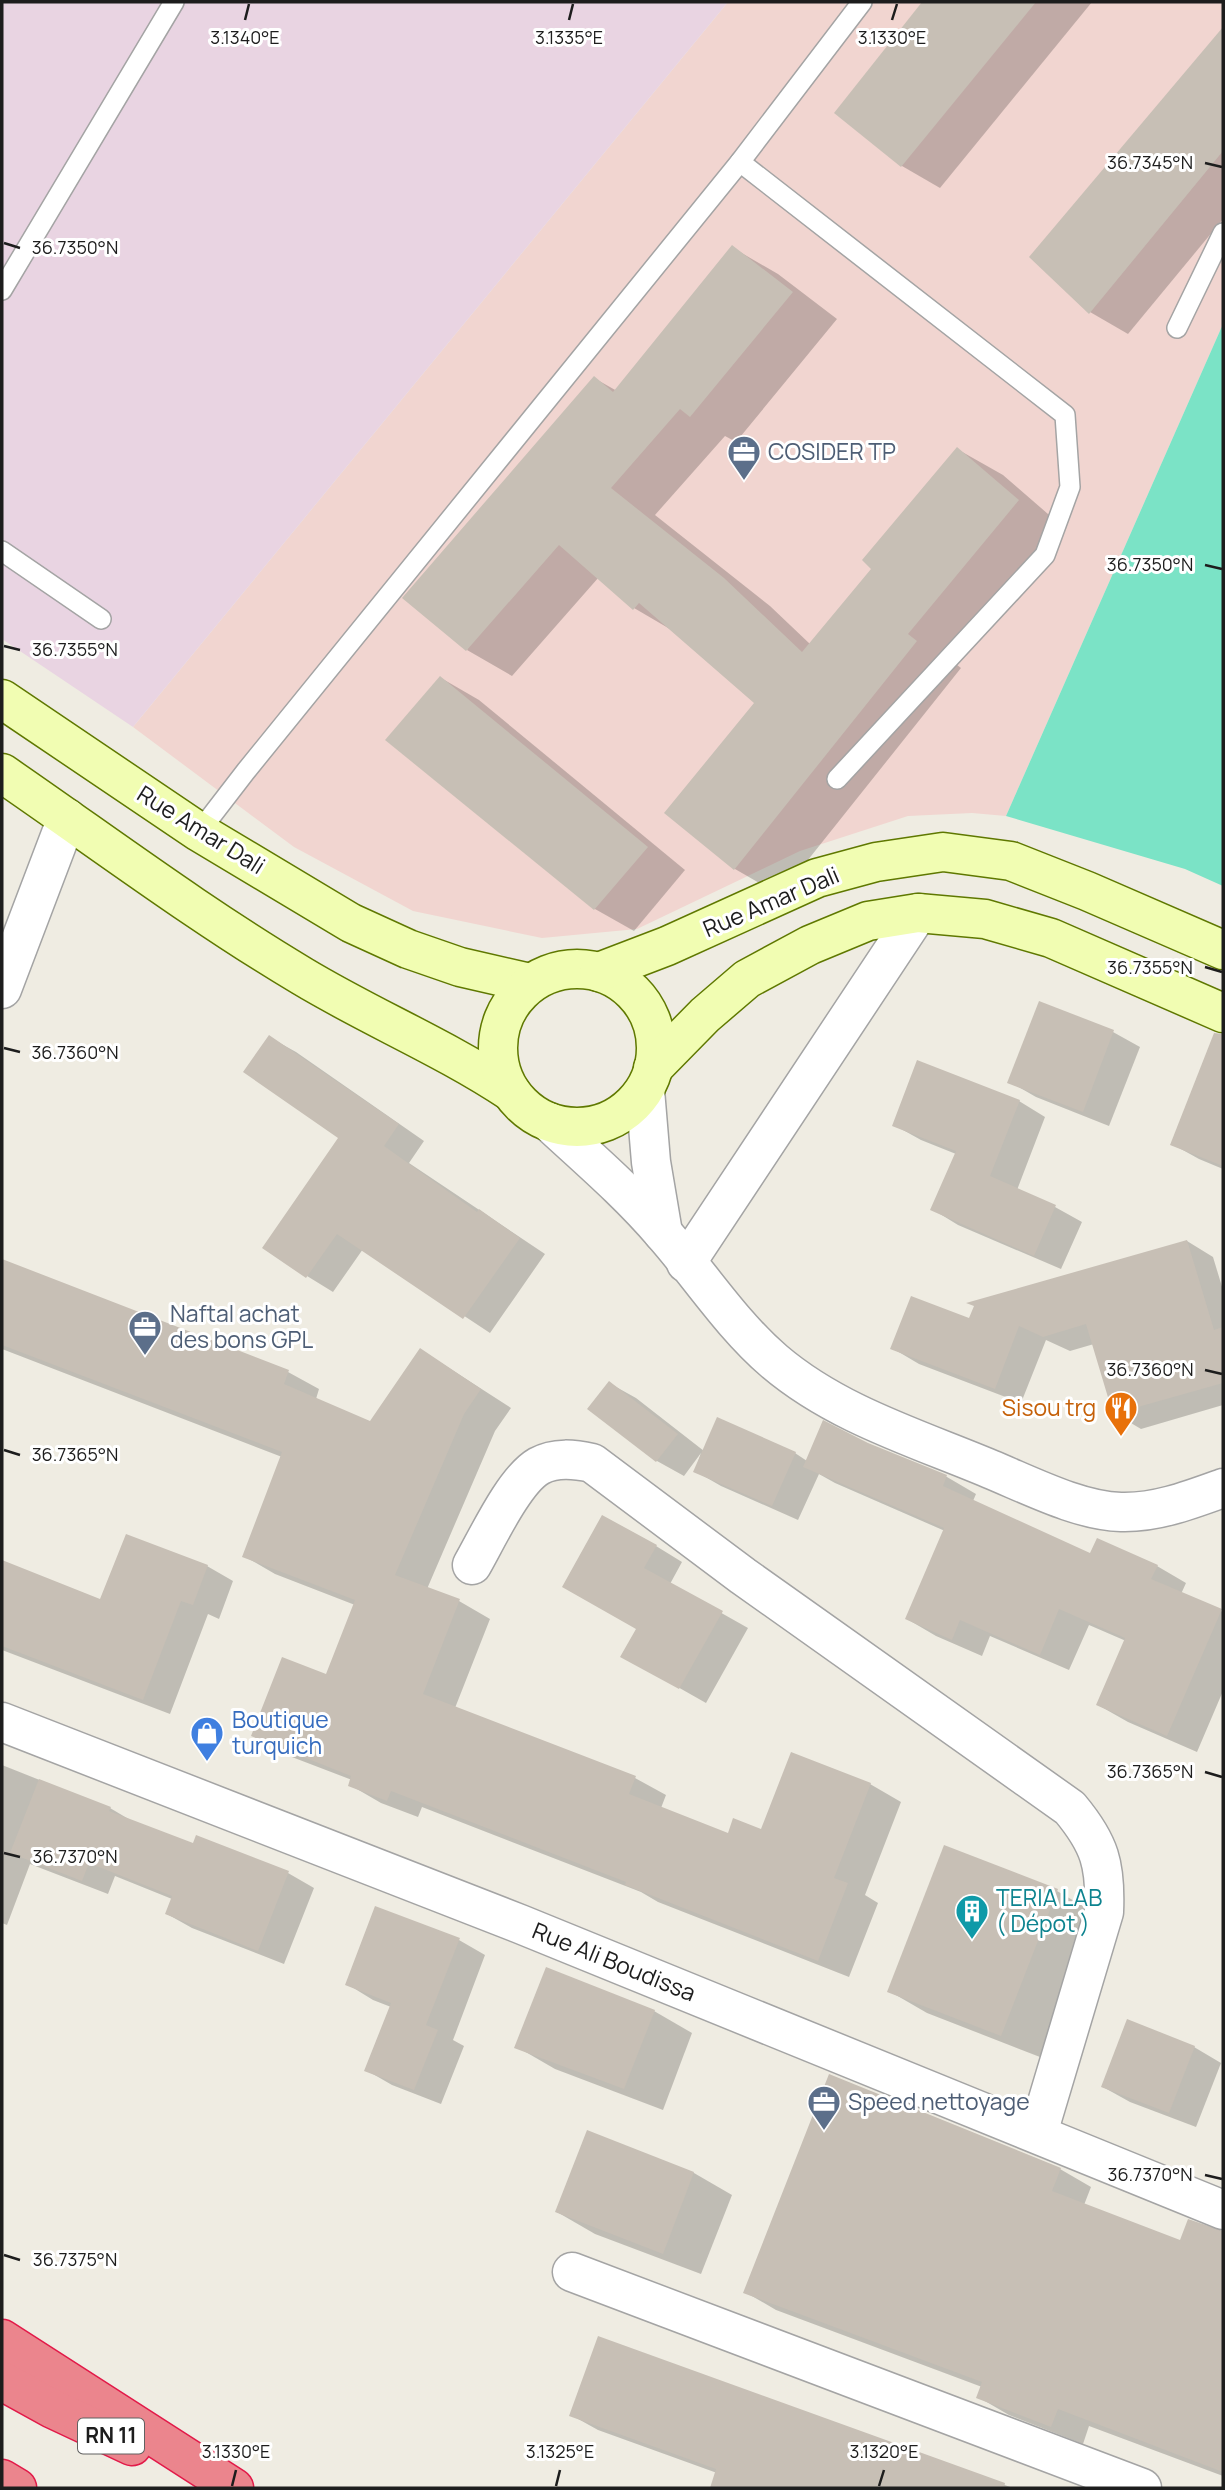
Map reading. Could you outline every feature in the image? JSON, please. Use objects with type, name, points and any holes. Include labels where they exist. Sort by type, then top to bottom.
[{"type":"highway","points":[[2,2339],[234,2488]]},
{"type":"highway","name":"RN 11","points":[[2,2381],[53,2409],[222,2488]]},
{"type":"highway","points":[[2,2479],[17,2488]]},
{"type":"street","name":"Rue Amar Dali","points":[[2,699],[199,832],[351,923],[408,949],[460,967],[530,983]]},
{"type":"street","points":[[2,773],[231,932],[303,977],[476,1068],[511,1092],[528,1110],[550,1122],[663,1233],[739,1326],[774,1361],[815,1391],[860,1417],[1048,1493],[1098,1508],[1119,1512],[1153,1510],[1223,1488]]},
{"type":"street","points":[[2,989],[67,818]]},
{"type":"street","name":"Rue Amar Dali","points":[[599,972],[667,946],[817,878],[876,862],[943,852],[1011,861],[1223,950]]},
{"type":"street","points":[[550,1122],[576,1126],[602,1123],[626,1110],[649,1079],[705,1015],[747,979],[810,945],[868,921],[918,913],[985,919],[1051,938],[1223,1013]]},
{"type":"street","points":[[687,1263],[918,913]]},
{"type":"street","points":[[511,1092],[500,1070],[497,1047],[501,1023],[513,1001],[530,983],[551,973],[575,968],[599,972],[622,983],[639,999],[651,1020],[656,1044],[649,1079],[651,1162],[663,1233]]},
{"type":"street","points":[[472,1564],[525,1477],[539,1466],[556,1460],[574,1459],[592,1463],[743,1576],[1070,1808],[1088,1829],[1100,1855],[1105,1883],[1104,1912],[1038,2133]]},
{"type":"street","name":"Rue Ali Boudissa","points":[[2,1722],[507,1919],[1223,2210]]},
{"type":"street","points":[[572,2272],[1142,2488]]},
{"type":"lane","points":[[2,290],[173,2]]},
{"type":"lane","points":[[199,832],[740,162],[862,2]]},
{"type":"lane","points":[[740,162],[1065,415],[1070,487],[1045,555],[837,779]]},
{"type":"lane","points":[[1177,328],[1223,233]]},
{"type":"lane","points":[[2,551],[101,619]]},
{"type":"shaded area","points":[[2,2],[728,2],[133,727],[2,639]]},
{"type":"shaded area","name":"COSIDER TP","points":[[728,2],[1223,2],[1223,324],[1006,816],[972,813],[908,816],[800,851],[637,929],[542,938],[413,911],[294,847],[133,727]]},
{"type":"green space","points":[[1223,324],[1223,886],[1185,869],[1006,816]]},
{"type":"building","points":[[922,2],[1036,2],[901,167],[834,113]]},
{"type":"building","points":[[1223,27],[1223,151],[1089,314],[1029,257]]},
{"type":"building","points":[[732,245],[793,292],[690,417],[680,409],[611,488],[724,578],[802,652],[871,569],[862,560],[957,447],[1019,500],[908,634],[917,641],[734,870],[664,813],[754,703],[639,603],[633,610],[559,545],[466,651],[402,598],[594,376],[613,392]]},
{"type":"building","points":[[440,676],[648,847],[594,910],[385,740]]},
{"type":"building","points":[[1039,1001],[1114,1030],[1083,1112],[1007,1083]]},
{"type":"building","points":[[1214,1033],[1223,1034],[1223,1166],[1170,1145]]},
{"type":"building","points":[[269,1035],[399,1124],[384,1146],[477,1212],[479,1209],[520,1238],[463,1319],[337,1234],[306,1278],[262,1248],[338,1138],[243,1072]]},
{"type":"building","points":[[917,1060],[1020,1100],[990,1176],[1056,1205],[1034,1256],[930,1210],[956,1151],[892,1126]]},
{"type":"building","points":[[1187,1240],[1214,1330],[1223,1327],[1223,1383],[1113,1414],[1086,1324],[1043,1337],[1019,1326],[995,1389],[890,1349],[911,1296],[969,1318],[974,1306],[966,1303]]},
{"type":"building","points":[[2,1259],[289,1370],[284,1384],[370,1421],[420,1348],[481,1389],[464,1414],[395,1575],[460,1599],[423,1694],[636,1776],[629,1794],[728,1833],[733,1818],[761,1829],[791,1752],[871,1783],[834,1878],[848,1883],[818,1961],[625,1885],[626,1882],[391,1791],[387,1801],[348,1786],[351,1776],[251,1736],[282,1657],[326,1674],[355,1600],[242,1557],[282,1452],[2,1345]]},
{"type":"building","points":[[609,1381],[678,1434],[656,1462],[587,1409]]},
{"type":"building","points":[[717,1417],[796,1452],[772,1506],[693,1472]]},
{"type":"building","points":[[823,1420],[868,1443],[947,1475],[943,1486],[1090,1553],[1097,1538],[1158,1565],[1151,1579],[1222,1609],[1167,1736],[1096,1705],[1125,1638],[1059,1609],[1040,1655],[960,1620],[952,1640],[905,1619],[944,1528],[803,1467]]},
{"type":"building","points":[[602,1515],[657,1545],[644,1568],[723,1611],[679,1689],[620,1657],[636,1629],[562,1587]]},
{"type":"building","points":[[126,1534],[208,1565],[193,1605],[181,1601],[143,1700],[2,1646],[2,1560],[100,1599]]},
{"type":"building","points":[[39,1779],[111,1807],[109,1811],[193,1843],[196,1835],[289,1871],[258,1951],[165,1914],[172,1896],[89,1863],[82,1881],[10,1853]]},
{"type":"building","name":"TERIA LAB ( Dépot )","points":[[944,1845],[1058,1889],[1001,2036],[887,1992]]},
{"type":"building","points":[[375,1906],[460,1938],[426,2025],[438,2030],[414,2090],[364,2071],[391,2003],[345,1985]]},
{"type":"building","points":[[546,1967],[655,2010],[624,2089],[514,2048]]},
{"type":"building","points":[[1127,2019],[1195,2046],[1169,2113],[1101,2087]]},
{"type":"building","points":[[829,2074],[1061,2168],[1052,2191],[1180,2240],[1188,2219],[1223,2231],[1223,2472],[1058,2409],[1051,2427],[976,2398],[982,2382],[743,2293]]},
{"type":"building","points":[[587,2130],[694,2172],[663,2254],[555,2212]]},
{"type":"building","points":[[598,2336],[1005,2483],[1004,2488],[710,2488],[716,2469],[569,2416]]},
{"type":"place","name":"COSIDER TP","points":[[744,482]]},
{"type":"place","name":"Naftal achat des bons GPL","points":[[145,1357]]},
{"type":"place","name":"Sisou trg","points":[[1121,1438]]},
{"type":"place","name":"Boutique turquich","points":[[207,1763]]},
{"type":"place","name":"TERIA LAB ( Dépot )","points":[[972,1941]]},
{"type":"place","name":"Speed nettoyage","points":[[824,2132]]}]
